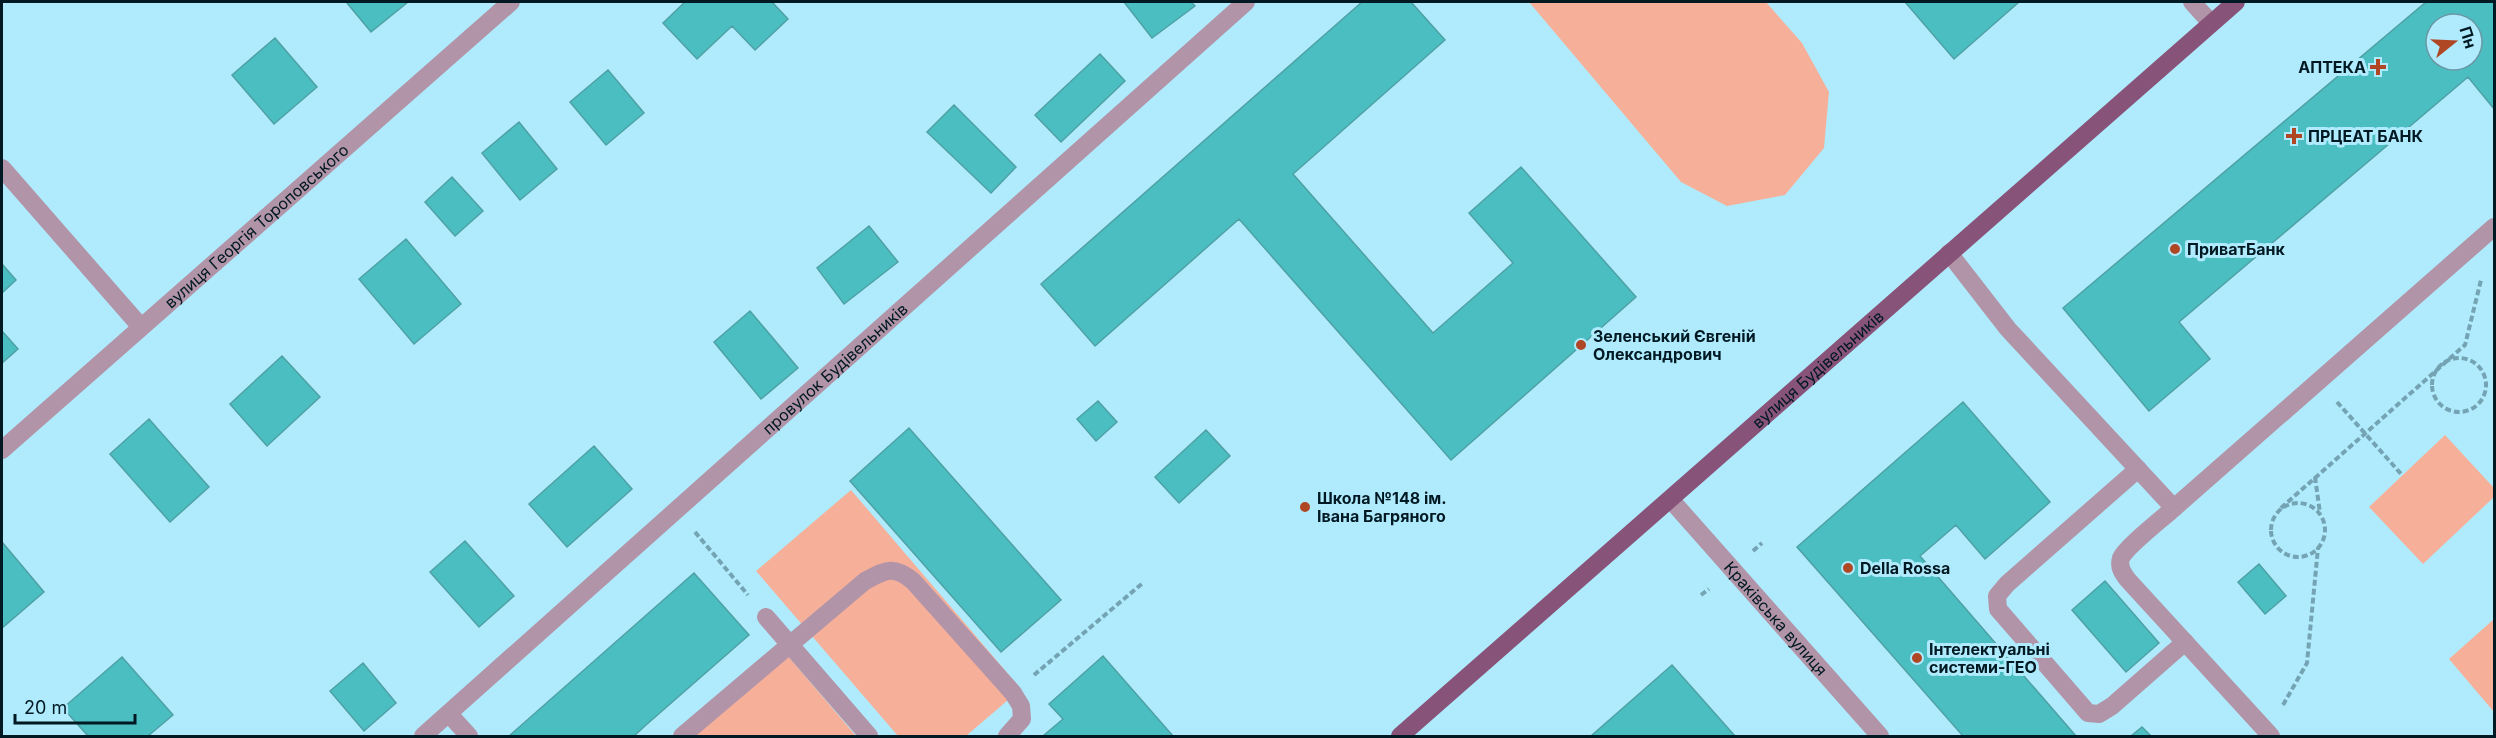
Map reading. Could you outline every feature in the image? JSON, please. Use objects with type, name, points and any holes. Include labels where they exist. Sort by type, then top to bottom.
[{"type":"main road","name":"вулиця Будівельників","points":[[1400,736],[2235,2]]},
{"type":"street","name":"вулиця Георгія Тороповського","points":[[2,450],[511,2]]},
{"type":"street","name":"провулок Будівельників","points":[[423,736],[1245,2]]},
{"type":"street","points":[[2192,2],[2211,23]]},
{"type":"street","points":[[2,168],[141,327]]},
{"type":"street","points":[[2269,734],[2121,570],[2121,559],[2174,508],[2494,227]]},
{"type":"street","points":[[1949,253],[2008,328],[2174,508]]},
{"type":"street","points":[[2138,469],[2007,584],[1997,596],[1998,609],[2088,713],[2099,714],[2112,706],[2185,642]]},
{"type":"street","name":"Краківська вулиця","points":[[1671,500],[1880,736]]},
{"type":"street","points":[[682,736],[865,581],[885,571],[900,571],[913,581],[1013,693],[1021,706],[1022,719],[1007,736]]},
{"type":"street","points":[[766,617],[869,736]]},
{"type":"street","points":[[448,714],[469,736]]},
{"type":"path","points":[[2315,477],[2320,514],[2325,531],[2324,540],[2318,548],[2302,558],[2292,558],[2277,548],[2270,531],[2275,514],[2315,477],[2442,363],[2464,345],[2484,270]]},
{"type":"path","points":[[2458,357],[2474,362],[2481,368],[2485,376],[2485,394],[2472,409],[2454,412],[2437,402],[2431,385],[2436,369],[2442,363],[2458,357]]},
{"type":"path","points":[[2319,381],[2402,475]]},
{"type":"path","points":[[2281,508],[2297,502],[2306,504],[2320,514]]},
{"type":"path","points":[[676,510],[766,617]]},
{"type":"path","points":[[2269,734],[2307,663],[2318,548]]},
{"type":"path","points":[[1013,693],[1144,582]]},
{"type":"shaded area","points":[[1529,2],[1766,2],[1802,43],[1829,92],[1824,148],[1785,195],[1727,206],[1681,182]]},
{"type":"shaded area","points":[[2445,435],[2494,488],[2494,497],[2423,564],[2369,507]]},
{"type":"shaded area","points":[[851,490],[1021,689],[966,736],[898,736],[756,571]]},
{"type":"shaded area","points":[[2494,619],[2494,712],[2449,659]]},
{"type":"shaded area","points":[[788,656],[856,736],[694,736]]},
{"type":"building","points":[[408,2],[371,32],[347,3]]},
{"type":"building","points":[[685,2],[772,2],[788,19],[755,50],[732,26],[697,59],[663,23]]},
{"type":"building","points":[[1124,2],[1191,2],[1195,6],[1152,38]]},
{"type":"building","points":[[1362,2],[1411,2],[1445,40],[1293,174],[1433,333],[1513,263],[1469,213],[1521,167],[1636,297],[1451,460],[1239,219],[1095,346],[1041,284]]},
{"type":"building","points":[[1905,2],[2019,2],[1954,59]]},
{"type":"building","points":[[2426,2],[2494,2],[2494,109],[2468,77],[2179,322],[2210,359],[2149,411],[2063,308]]},
{"type":"building","points":[[275,38],[317,87],[274,124],[232,75]]},
{"type":"building","points":[[1100,54],[1125,81],[1061,142],[1035,115]]},
{"type":"building","points":[[608,70],[644,113],[606,145],[570,102]]},
{"type":"building","points":[[954,105],[1016,167],[991,193],[927,132]]},
{"type":"building","points":[[519,122],[557,169],[520,200],[482,153]]},
{"type":"building","points":[[452,177],[483,211],[455,236],[425,202]]},
{"type":"building","points":[[869,226],[898,262],[844,304],[817,268]]},
{"type":"building","points":[[406,239],[461,304],[414,344],[359,279]]},
{"type":"building","points":[[2,264],[16,280],[2,293]]},
{"type":"building","points":[[750,311],[798,368],[761,399],[714,342]]},
{"type":"building","points":[[2,331],[18,349],[2,363]]},
{"type":"building","points":[[282,356],[320,397],[267,446],[230,404]]},
{"type":"building","points":[[1098,401],[1117,422],[1096,441],[1077,419]]},
{"type":"building","points":[[1963,402],[2050,502],[1985,559],[1956,525],[1920,556],[2076,736],[1963,736],[1797,547]]},
{"type":"building","points":[[149,419],[209,487],[170,522],[110,454]]},
{"type":"building","points":[[909,428],[1061,600],[1001,652],[850,481]]},
{"type":"building","points":[[1206,430],[1230,456],[1179,503],[1155,477]]},
{"type":"building","points":[[594,446],[632,489],[567,547],[529,504]]},
{"type":"building","points":[[465,541],[514,596],[479,627],[430,572]]},
{"type":"building","points":[[2,542],[44,592],[2,628]]},
{"type":"building","points":[[2259,564],[2286,596],[2265,614],[2238,582]]},
{"type":"building","points":[[694,573],[749,635],[634,736],[509,736]]},
{"type":"building","points":[[2105,581],[2159,643],[2126,672],[2072,610]]},
{"type":"building","points":[[1103,656],[1173,736],[1043,736],[1063,719],[1049,704]]},
{"type":"building","points":[[122,657],[173,715],[148,736],[88,736],[63,708]]},
{"type":"building","points":[[363,663],[396,703],[364,731],[330,691]]},
{"type":"building","points":[[1672,665],[1735,736],[1591,736]]},
{"type":"building","points":[[2142,727],[2151,736],[2131,736]]},
{"type":"place","name":"АПТЕКА","points":[[2378,67]]},
{"type":"place","name":"ПРЦЕАТ БАНК","points":[[2294,136]]},
{"type":"place","name":"ПриватБанк","points":[[2175,249]]},
{"type":"place","name":"Зеленський Євгеній Олександрович","points":[[1581,345]]},
{"type":"place","name":"Школа №148 ім. Івана Багряного","points":[[1305,507]]},
{"type":"place","name":"Della Rossa","points":[[1848,568]]},
{"type":"place","name":"Інтелектуальні системи-ГЕО","points":[[1917,658]]}]
